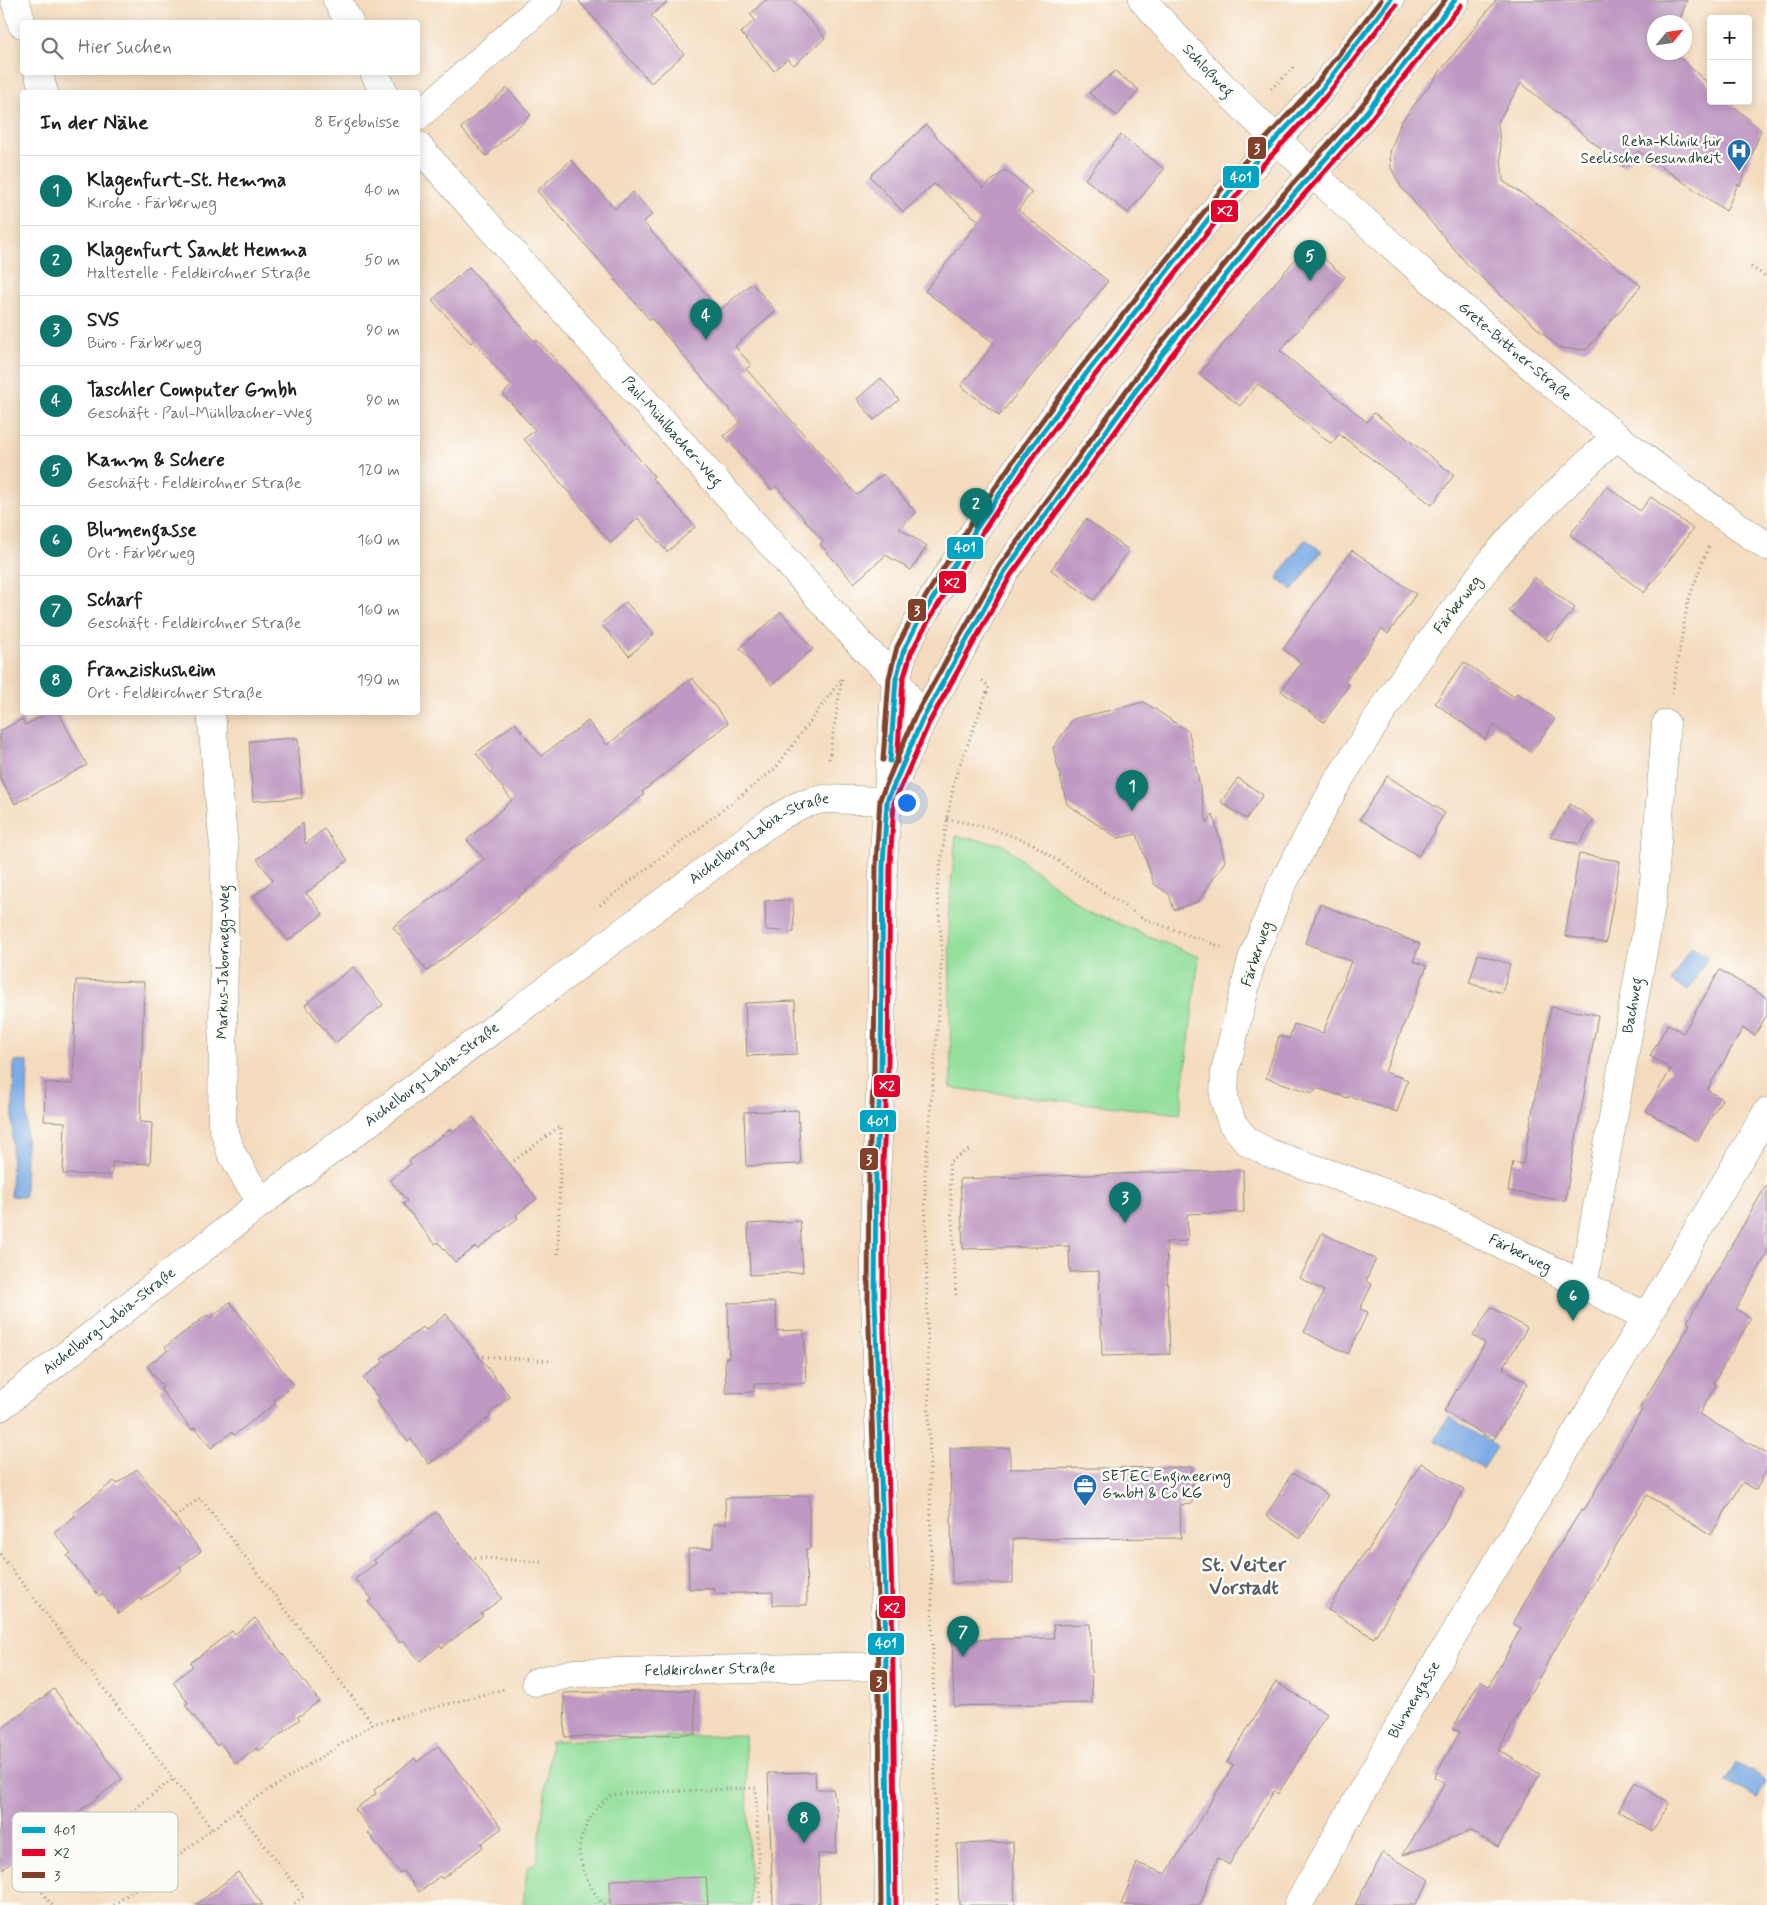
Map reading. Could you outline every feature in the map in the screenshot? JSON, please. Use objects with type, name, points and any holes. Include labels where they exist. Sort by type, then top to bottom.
[{"type":"street","points":[[15,0],[21,20]]},
{"type":"street","points":[[337,0],[348,20]]},
{"type":"street","points":[[420,114],[549,0]]},
{"type":"street","name":"Schloßweg","points":[[1143,0],[1188,52],[1247,112],[1277,138]]},
{"type":"street","points":[[889,1905],[886,1666],[875,1231],[876,1161],[881,1069],[883,866],[886,801],[896,679],[904,650],[916,626],[976,529],[1030,450],[1086,374],[1226,196],[1322,89],[1390,0]]},
{"type":"street","points":[[886,801],[922,720],[1005,571],[1160,357],[1264,228],[1361,119],[1455,0]]},
{"type":"street","points":[[39,75],[43,90]]},
{"type":"street","points":[[376,75],[383,90]]},
{"type":"street","name":"Grete-Bittner-Straße","points":[[1277,138],[1341,200],[1518,356],[1616,436],[1719,514],[1767,546]]},
{"type":"street","name":"Paul-Mühlbacher-Weg","points":[[420,148],[862,646],[896,679],[922,720]]},
{"type":"street","name":"Färberweg","points":[[1616,436],[1536,512],[1494,558],[1397,688],[1335,786],[1281,887],[1252,959],[1225,1071],[1224,1099],[1232,1123],[1248,1142],[1269,1153],[1426,1206],[1647,1317]]},
{"type":"street","name":"Markus-Jabornegg-Weg","points":[[211,715],[225,858],[222,1124],[231,1152],[262,1202]]},
{"type":"street","name":"Bachweg","points":[[1583,1285],[1653,895],[1666,724]]},
{"type":"street","name":"Aichelburg-Labia-Straße","points":[[0,1407],[262,1202],[773,820],[800,805],[823,799],[886,801]]},
{"type":"street","name":"Blumengasse","points":[[1298,1905],[1408,1710],[1647,1317],[1767,1112]]},
{"type":"street","name":"Feldkirchner Straße","points":[[536,1682],[574,1673],[886,1666]]},
{"type":"path","points":[[1751,267],[1767,277]]},
{"type":"path","points":[[1666,724],[1688,601],[1719,514]]},
{"type":"path","points":[[937,1905],[925,1175],[940,1009],[942,948],[937,890],[955,778],[989,686],[978,676]]},
{"type":"path","points":[[829,759],[842,678]]},
{"type":"path","points":[[947,819],[990,828],[1033,844],[1142,918],[1252,959]]},
{"type":"path","points":[[510,1164],[561,1125],[558,1254]]},
{"type":"path","points":[[956,1295],[949,1162],[972,1148]]},
{"type":"path","points":[[478,1356],[553,1361]]},
{"type":"path","points":[[175,1518],[200,1498],[374,1724]]},
{"type":"path","points":[[0,1554],[212,1829]]},
{"type":"path","points":[[470,1557],[542,1562]]},
{"type":"path","points":[[178,1855],[237,1810],[374,1724],[536,1682]]},
{"type":"path","points":[[130,1812],[173,1779]]},
{"type":"path","points":[[604,1905],[595,1895],[585,1876],[579,1855],[584,1831],[595,1810],[610,1796],[628,1793],[756,1788],[760,1905]]},
{"type":"path","points":[[83,1808],[86,1812]]},
{"type":"path","points":[[237,1810],[304,1896],[292,1905]]},
{"type":"path","points":[[42,1892],[52,1905]]},
{"type":"path","points":[[114,1905],[131,1892]]},
{"type":"green space","points":[[956,836],[1002,844],[1086,910],[1199,957],[1180,1114],[951,1088],[949,907]]},
{"type":"green space","points":[[745,1735],[751,1905],[523,1905],[527,1868],[537,1861],[551,1741]]},
{"type":"water","points":[[1305,539],[1322,551],[1293,590],[1277,578]]},
{"type":"water","points":[[1691,947],[1708,957],[1688,991],[1671,981]]},
{"type":"water","points":[[14,1061],[28,1062],[25,1197],[11,1196]]},
{"type":"water","points":[[1449,1417],[1497,1447],[1483,1469],[1435,1440]]},
{"type":"water","points":[[1736,1763],[1767,1780],[1758,1799],[1726,1782]]},
{"type":"building","points":[[578,0],[669,0],[651,16],[684,54],[651,83]]},
{"type":"building","points":[[766,0],[792,0],[825,38],[794,65],[787,59],[774,71],[741,33],[755,20],[750,14]]},
{"type":"building","points":[[1496,0],[1687,0],[1682,15],[1647,15],[1647,60],[1682,60],[1707,82],[1707,105],[1733,105],[1761,130],[1740,186],[1738,184],[1726,211],[1638,151],[1623,167],[1521,83],[1498,122],[1503,181],[1542,207],[1641,286],[1586,350],[1559,348],[1468,265],[1401,187],[1391,168],[1390,152],[1401,122]]},
{"type":"building","points":[[1115,71],[1139,90],[1117,116],[1089,93]]},
{"type":"building","points":[[507,88],[531,115],[486,156],[461,128]]},
{"type":"building","points":[[926,125],[983,188],[1005,170],[1032,192],[1018,210],[1108,281],[999,416],[961,386],[994,343],[925,291],[979,221],[934,184],[903,212],[870,176]]},
{"type":"building","points":[[1121,135],[1164,169],[1128,213],[1085,179]]},
{"type":"building","points":[[571,160],[615,209],[633,192],[653,214],[643,222],[720,310],[752,283],[776,311],[735,346],[751,365],[746,369],[857,495],[883,474],[916,513],[899,528],[927,546],[911,570],[886,555],[854,583],[820,544],[823,541],[776,486],[772,490],[724,436],[740,422],[652,319],[650,320],[537,191]]},
{"type":"building","points":[[1308,245],[1345,277],[1280,351],[1367,422],[1374,413],[1454,475],[1432,505],[1339,434],[1331,444],[1258,384],[1240,406],[1199,374]]},
{"type":"building","points":[[469,267],[535,342],[537,340],[551,355],[654,476],[652,478],[695,527],[667,552],[638,518],[611,543],[524,439],[535,430],[503,394],[512,385],[473,341],[471,343],[432,300]]},
{"type":"building","points":[[881,378],[899,400],[874,420],[857,399]]},
{"type":"building","points":[[1607,486],[1640,511],[1651,497],[1693,529],[1644,593],[1570,535]]},
{"type":"building","points":[[1086,519],[1129,550],[1094,600],[1051,570]]},
{"type":"building","points":[[1352,550],[1416,594],[1388,634],[1382,629],[1345,682],[1349,685],[1324,722],[1281,691],[1301,663],[1283,649]]},
{"type":"building","points":[[1534,577],[1575,608],[1549,641],[1509,611]]},
{"type":"building","points":[[626,602],[654,634],[629,656],[601,624]]},
{"type":"building","points":[[781,612],[813,649],[772,685],[740,648]]},
{"type":"building","points":[[1464,662],[1514,697],[1517,693],[1555,719],[1531,752],[1494,725],[1485,739],[1435,703]]},
{"type":"building","points":[[692,678],[728,723],[642,792],[644,795],[556,862],[484,928],[427,971],[393,927],[484,859],[467,840],[512,800],[476,753],[515,723],[541,756],[588,721],[607,745]]},
{"type":"building","points":[[1144,702],[1189,732],[1207,823],[1213,814],[1225,861],[1199,901],[1174,910],[1169,894],[1154,884],[1137,834],[1118,838],[1067,804],[1053,748],[1073,719]]},
{"type":"building","points":[[43,715],[60,715],[87,765],[15,804],[0,778],[0,731],[22,719],[25,725]]},
{"type":"building","points":[[298,738],[302,798],[253,801],[249,741]]},
{"type":"building","points":[[1387,776],[1445,813],[1434,830],[1436,831],[1418,856],[1360,819]]},
{"type":"building","points":[[1238,778],[1263,795],[1246,819],[1221,802]]},
{"type":"building","points":[[1570,804],[1594,820],[1579,844],[1550,837]]},
{"type":"building","points":[[303,823],[305,844],[324,829],[348,860],[306,893],[323,914],[288,941],[254,896],[273,880],[257,859]]},
{"type":"building","points":[[1579,854],[1620,861],[1606,943],[1565,936]]},
{"type":"building","points":[[793,900],[794,932],[766,930],[765,901]]},
{"type":"building","points":[[1320,904],[1420,944],[1413,961],[1427,966],[1385,1072],[1408,1080],[1397,1112],[1349,1096],[1348,1098],[1316,1088],[1313,1093],[1266,1078],[1279,1036],[1289,1039],[1294,1024],[1323,1033],[1351,961],[1305,943]]},
{"type":"building","points":[[1478,954],[1510,964],[1502,993],[1469,983]]},
{"type":"building","points":[[353,967],[383,1005],[335,1043],[305,1005]]},
{"type":"building","points":[[1720,970],[1767,998],[1767,1015],[1755,1035],[1743,1028],[1707,1090],[1722,1099],[1697,1141],[1646,1111],[1671,1069],[1650,1056],[1668,1024],[1683,1033]]},
{"type":"building","points":[[76,980],[144,982],[140,1122],[152,1123],[150,1164],[112,1162],[112,1175],[63,1174],[65,1122],[44,1121],[45,1083],[73,1084]]},
{"type":"building","points":[[795,1001],[797,1054],[747,1056],[745,1003]]},
{"type":"building","points":[[1551,1007],[1598,1015],[1565,1201],[1508,1191],[1513,1162],[1523,1164]]},
{"type":"building","points":[[798,1110],[801,1164],[746,1166],[744,1112]]},
{"type":"building","points":[[473,1117],[537,1199],[516,1215],[518,1218],[478,1249],[475,1247],[455,1262],[438,1242],[435,1244],[403,1204],[407,1201],[390,1180],[411,1164],[409,1161],[450,1129],[453,1132]]},
{"type":"building","points":[[1243,1170],[1244,1212],[1187,1214],[1188,1241],[1166,1242],[1170,1354],[1102,1356],[1099,1271],[1070,1272],[1069,1246],[963,1249],[960,1179]]},
{"type":"building","points":[[1767,1184],[1767,1254],[1736,1309],[1751,1318],[1714,1383],[1716,1385],[1699,1414],[1767,1454],[1767,1470],[1756,1490],[1743,1482],[1711,1535],[1647,1495],[1586,1595],[1498,1750],[1540,1774],[1498,1847],[1471,1831],[1403,1855],[1445,1783],[1434,1777],[1460,1732],[1453,1728],[1480,1681],[1489,1686],[1521,1628],[1513,1624],[1536,1582],[1582,1509],[1584,1510],[1643,1408],[1640,1407],[1690,1324],[1687,1322]]},
{"type":"building","points":[[800,1221],[803,1272],[750,1275],[748,1224]]},
{"type":"building","points":[[1322,1233],[1376,1259],[1366,1281],[1372,1285],[1360,1309],[1368,1312],[1348,1354],[1304,1332],[1324,1291],[1300,1278]]},
{"type":"building","points":[[230,1302],[294,1385],[273,1401],[276,1403],[234,1435],[232,1432],[211,1448],[195,1427],[192,1430],[160,1389],[163,1387],[147,1366],[168,1350],[165,1347],[207,1315],[210,1318]]},
{"type":"building","points":[[775,1302],[777,1331],[804,1330],[806,1383],[754,1384],[754,1392],[726,1393],[725,1358],[729,1358],[728,1303]]},
{"type":"building","points":[[1491,1307],[1527,1328],[1503,1368],[1528,1383],[1493,1440],[1444,1411],[1485,1343],[1473,1336]]},
{"type":"building","points":[[446,1314],[510,1397],[489,1413],[491,1416],[429,1464],[411,1439],[408,1442],[376,1401],[379,1399],[363,1378],[384,1362],[381,1359],[423,1327],[426,1330]]},
{"type":"building","points":[[950,1448],[1010,1448],[1010,1469],[1192,1467],[1192,1504],[1180,1505],[1181,1538],[1013,1539],[1013,1583],[952,1583]]},
{"type":"building","points":[[1421,1463],[1464,1490],[1374,1638],[1328,1610],[1365,1551],[1367,1552]]},
{"type":"building","points":[[137,1469],[201,1551],[180,1567],[182,1570],[141,1601],[139,1598],[119,1614],[102,1594],[99,1596],[67,1556],[71,1553],[54,1532],[75,1516],[73,1513],[114,1481],[117,1484]]},
{"type":"building","points":[[1292,1473],[1328,1495],[1301,1538],[1266,1516]]},
{"type":"building","points":[[809,1496],[810,1549],[806,1549],[807,1605],[773,1605],[773,1592],[715,1594],[714,1589],[689,1589],[688,1549],[713,1548],[713,1524],[726,1524],[725,1498]]},
{"type":"building","points":[[436,1512],[502,1598],[481,1614],[483,1616],[442,1648],[440,1645],[420,1661],[403,1640],[400,1643],[368,1602],[372,1599],[355,1579],[376,1563],[374,1560]]},
{"type":"building","points":[[255,1618],[319,1701],[298,1717],[300,1719],[259,1751],[257,1748],[236,1764],[220,1743],[217,1746],[185,1705],[188,1703],[173,1682],[193,1666],[190,1663],[232,1631],[235,1634]]},
{"type":"building","points":[[1090,1624],[1092,1703],[954,1706],[952,1640],[1054,1638],[1053,1625]]},
{"type":"building","points":[[1276,1682],[1327,1714],[1278,1794],[1274,1791],[1229,1865],[1218,1858],[1200,1905],[1121,1905],[1137,1863],[1166,1874],[1233,1766],[1227,1762]]},
{"type":"building","points":[[54,1689],[122,1779],[78,1812],[12,1812],[12,1862],[0,1871],[0,1730]]},
{"type":"building","points":[[694,1690],[696,1734],[565,1737],[564,1693]]},
{"type":"building","points":[[438,1746],[502,1828],[481,1844],[483,1847],[442,1879],[440,1876],[419,1892],[403,1871],[400,1873],[368,1833],[371,1830],[355,1809],[376,1794],[374,1790],[415,1758],[417,1762]]},
{"type":"building","points":[[815,1772],[816,1789],[833,1789],[837,1810],[836,1853],[818,1854],[820,1903],[817,1903],[817,1905],[773,1905],[768,1773]]},
{"type":"building","points":[[1635,1782],[1669,1803],[1652,1832],[1618,1811]]},
{"type":"building","points":[[1013,1842],[1015,1905],[959,1905],[957,1844]]},
{"type":"building","points":[[1383,1853],[1430,1880],[1415,1905],[1355,1905]]},
{"type":"building","points":[[238,1872],[263,1905],[196,1905]]},
{"type":"building","points":[[706,1877],[708,1905],[610,1905],[610,1880]]},
{"type":"transit line","name":"3","points":[[883,760],[889,678],[897,647],[910,622],[970,525],[1024,445],[1080,369],[1237,170],[1316,84],[1381,0]]},
{"type":"transit line","name":"401","points":[[890,761],[896,679],[904,650],[916,626],[976,529],[1030,449],[1086,374],[1243,175],[1322,89],[1390,0]]},
{"type":"transit line","name":"3","points":[[881,1905],[878,1597],[868,1298],[869,1161],[874,1069],[876,865],[880,799],[915,716],[999,567],[1154,352],[1258,223],[1355,114],[1445,0]]},
{"type":"transit line","name":"401","points":[[889,1905],[885,1597],[875,1298],[876,1161],[881,1069],[883,865],[887,801],[922,720],[1005,571],[1160,357],[1264,228],[1361,119],[1455,0]]},
{"type":"transit line","name":"X2","points":[[897,762],[903,680],[911,653],[982,533],[1036,453],[1092,379],[1249,180],[1328,94],[1396,5]]},
{"type":"transit line","name":"X2","points":[[896,1905],[892,1597],[883,1298],[883,1161],[888,1069],[890,865],[894,803],[929,723],[1011,575],[1166,362],[1270,233],[1367,124],[1461,5]]},
{"type":"place","name":"Reha-Klinik für Seelische Gesundheit","points":[[1739,172]]},
{"type":"place","name":"Kamm & Schere","points":[[1310,281]]},
{"type":"place","name":"Taschler Computer Gmbh","points":[[706,340]]},
{"type":"place","name":"Klagenfurt Sankt Hemma","points":[[976,529]]},
{"type":"place","name":"Klagenfurt-St. Hemma","points":[[1132,811]]},
{"type":"place","name":"SVS","points":[[1125,1223]]},
{"type":"place","name":"Blumengasse","points":[[1573,1321]]},
{"type":"place","name":"SETEC Engineering GmbH & Co KG","points":[[1085,1507]]},
{"type":"place","name":"Scharf","points":[[963,1657]]},
{"type":"place","name":"Franziskusheim","points":[[804,1843]]},
{"type":"district","name":"St. Veiter Vorstadt","points":[[1244,1576]]}]
